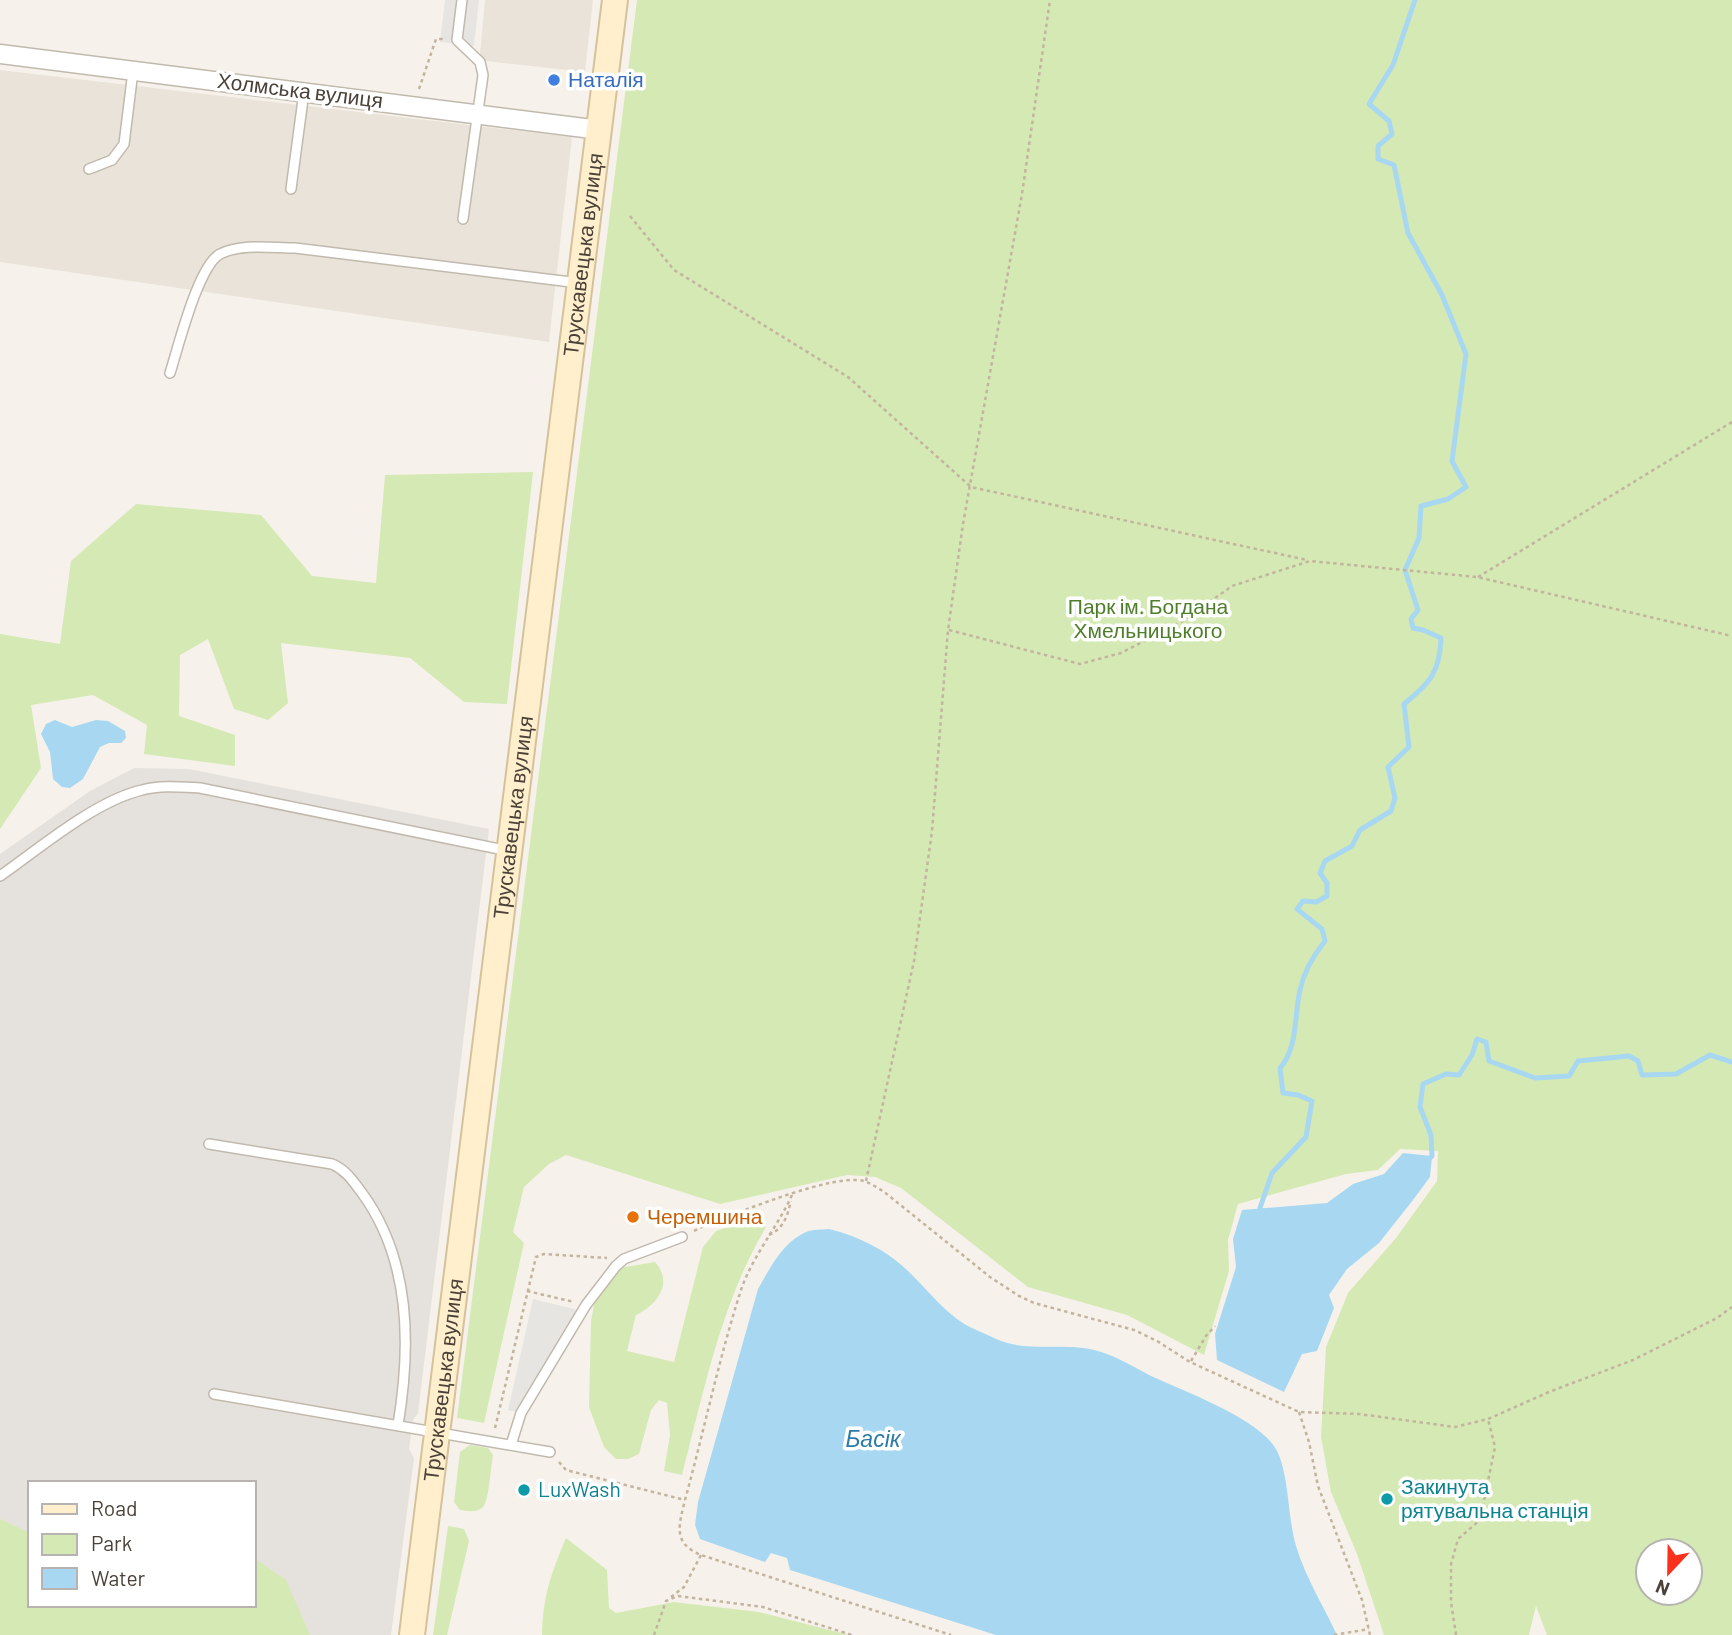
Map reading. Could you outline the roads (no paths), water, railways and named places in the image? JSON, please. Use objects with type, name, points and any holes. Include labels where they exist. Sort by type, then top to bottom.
[{"type":"main road","name":"Трускавецька вулиця","points":[[412,1635],[615,0]]},
{"type":"street","name":"Холмська вулиця","points":[[0,54],[600,130]]},
{"type":"lane","points":[[462,0],[457,40],[483,68],[463,219]]},
{"type":"lane","points":[[89,169],[112,160],[124,144],[133,71]]},
{"type":"lane","points":[[291,189],[304,92]]},
{"type":"lane","points":[[170,373],[197,290],[206,271],[219,255],[242,249],[295,248],[581,284]]},
{"type":"lane","points":[[0,876],[107,801],[144,789],[172,786],[200,788],[510,852]]},
{"type":"lane","points":[[209,1144],[332,1164],[347,1173],[373,1208],[396,1261],[406,1339],[407,1358],[398,1425]]},
{"type":"lane","points":[[511,1445],[521,1413],[586,1305],[616,1266],[625,1259],[682,1237]]},
{"type":"lane","points":[[214,1394],[551,1452]]},
{"type":"water","points":[[55,720],[72,727],[96,720],[108,721],[125,731],[126,738],[121,743],[109,743],[100,747],[83,779],[70,788],[62,787],[53,779],[50,752],[41,734],[46,724]]},
{"type":"water","points":[[1403,1153],[1432,1156],[1430,1177],[1379,1243],[1347,1269],[1329,1295],[1334,1308],[1317,1351],[1302,1354],[1284,1392],[1217,1360],[1215,1334],[1236,1267],[1233,1239],[1242,1210],[1327,1203],[1353,1184],[1384,1174]]},
{"type":"water","name":"Басік","points":[[829,1229],[865,1241],[886,1254],[906,1269],[951,1314],[975,1329],[1006,1343],[1032,1347],[1085,1348],[1105,1353],[1235,1415],[1264,1435],[1274,1446],[1283,1468],[1294,1537],[1301,1560],[1337,1635],[996,1635],[790,1570],[787,1558],[771,1553],[765,1562],[700,1539],[695,1525],[698,1502],[758,1289],[790,1242],[809,1231]]},
{"type":"waterway","points":[[1262,1212],[1260,1208],[1272,1173],[1306,1137],[1312,1101],[1283,1093],[1280,1068],[1293,1041],[1304,976],[1325,941],[1322,929],[1297,909],[1303,901],[1316,902],[1327,896],[1327,883],[1320,873],[1325,861],[1352,846],[1360,830],[1391,811],[1395,798],[1388,767],[1409,747],[1404,704],[1421,690],[1432,676],[1438,660],[1441,638],[1413,628],[1411,619],[1418,610],[1405,570],[1419,538],[1421,506],[1448,499],[1466,487],[1452,461],[1466,354],[1442,295],[1408,233],[1394,165],[1378,159],[1378,146],[1392,134],[1389,121],[1369,104],[1393,65],[1415,0]]},
{"type":"waterway","points":[[1429,1159],[1432,1156],[1431,1135],[1420,1107],[1423,1084],[1446,1074],[1459,1075],[1472,1055],[1477,1039],[1486,1042],[1489,1061],[1535,1078],[1569,1076],[1578,1061],[1629,1056],[1638,1061],[1642,1075],[1676,1074],[1710,1055],[1732,1062]]},
{"type":"place","name":"Наталія","points":[[554,80]]},
{"type":"place","name":"Черемшина","points":[[633,1217]]},
{"type":"place","name":"LuxWash","points":[[524,1490]]},
{"type":"place","name":"Закинута рятувальна станція","points":[[1387,1499]]},
{"type":"park label","name":"Парк ім. Богдана Хмельницького","points":[[1148,619]]}]
